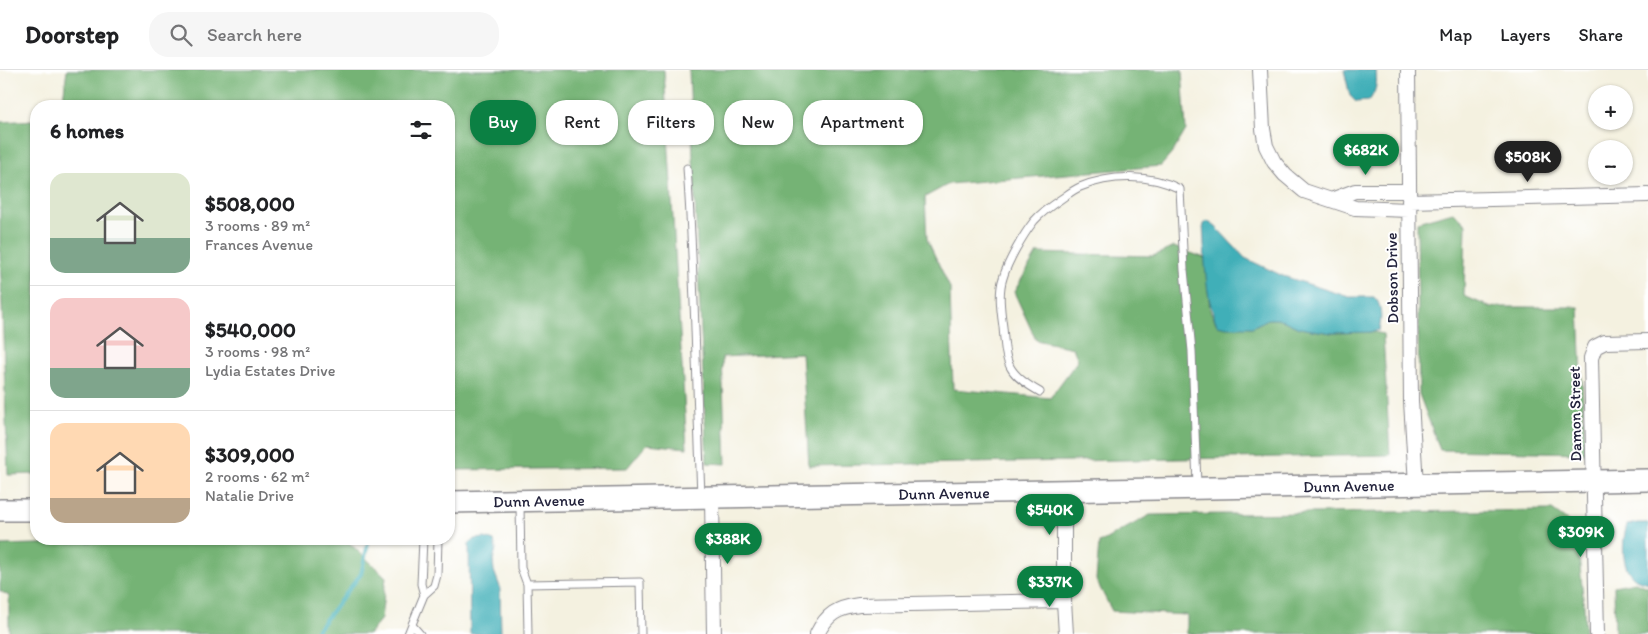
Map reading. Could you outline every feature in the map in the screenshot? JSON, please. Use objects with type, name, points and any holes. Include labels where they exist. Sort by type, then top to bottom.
[{"type":"main road","name":"Dunn Avenue","points":[[455,502],[1648,480]]},
{"type":"main road","points":[[0,510],[30,510]]},
{"type":"street","points":[[1260,70],[1263,129],[1266,146],[1274,162],[1285,175],[1304,191],[1355,208],[1409,200],[1648,195]]},
{"type":"street","name":"Dobson Drive","points":[[1408,70],[1411,401],[1416,485]]},
{"type":"street","points":[[1331,200],[1355,191],[1409,200]]},
{"type":"street","name":"Damon Street","points":[[1597,634],[1591,358],[1596,347],[1605,342],[1648,341]]},
{"type":"street","points":[[1064,491],[1064,602],[1066,634]]},
{"type":"street","points":[[707,497],[714,634]]},
{"type":"street","points":[[817,634],[832,613],[845,607],[859,605],[1064,602]]},
{"type":"lane","points":[[687,168],[693,252],[695,356],[707,497]]},
{"type":"lane","points":[[1040,392],[1024,383],[1014,374],[1009,365],[1005,355],[1001,297],[1002,279],[1035,220],[1054,204],[1080,187],[1101,180],[1147,178],[1168,183],[1180,189],[1184,270],[1192,351],[1197,488]]},
{"type":"lane","points":[[520,501],[521,568],[527,584],[528,634]]},
{"type":"lane","points":[[423,545],[422,584],[424,595]]},
{"type":"lane","points":[[408,634],[424,595],[434,586],[437,576],[438,545]]},
{"type":"lane","points":[[527,584],[640,582],[641,634]]},
{"type":"lane","points":[[412,624],[420,634]]},
{"type":"green space","points":[[67,70],[664,70],[666,100],[628,100],[628,145],[669,145],[687,448],[647,444],[627,468],[455,470],[455,100],[63,100]]},
{"type":"green space","points":[[689,70],[1182,70],[1186,130],[1173,152],[1161,166],[949,184],[925,197],[927,239],[950,288],[953,389],[1050,398],[1078,360],[1073,348],[1036,340],[1014,292],[1037,253],[1153,256],[1174,247],[1205,258],[1210,310],[1217,325],[1252,327],[1268,319],[1280,319],[1299,328],[1332,333],[1374,332],[1383,334],[1390,455],[809,466],[802,353],[722,357],[726,464],[707,463],[692,145],[714,145],[714,100],[690,100]]},
{"type":"green space","points":[[30,120],[30,474],[8,475],[0,250],[0,122]]},
{"type":"green space","points":[[1453,212],[1466,224],[1464,296],[1490,307],[1579,307],[1585,453],[1440,450],[1419,394],[1417,222]]},
{"type":"green space","points":[[1552,510],[1576,527],[1585,634],[1187,634],[1187,615],[1112,611],[1096,580],[1099,543],[1150,515]]},
{"type":"green space","points":[[0,545],[351,545],[386,577],[381,619],[369,634],[9,634],[9,596],[0,591]]},
{"type":"green space","points":[[1635,582],[1648,587],[1648,634],[1615,634],[1614,586]]},
{"type":"water","points":[[1344,70],[1376,70],[1376,86],[1369,101],[1356,102],[1350,96]]},
{"type":"water","points":[[1207,221],[1216,227],[1245,258],[1283,276],[1349,297],[1374,297],[1379,303],[1381,312],[1379,330],[1373,332],[1332,333],[1299,328],[1280,319],[1268,319],[1252,327],[1217,325],[1206,275],[1203,224]]},
{"type":"water","points":[[1648,523],[1648,583],[1637,580],[1627,568],[1625,561],[1623,546],[1627,525]]},
{"type":"water","points":[[485,538],[494,541],[496,549],[493,560],[494,571],[500,587],[501,634],[470,634],[469,544],[474,539]]},
{"type":"waterway","points":[[314,634],[361,574],[368,545]]}]
